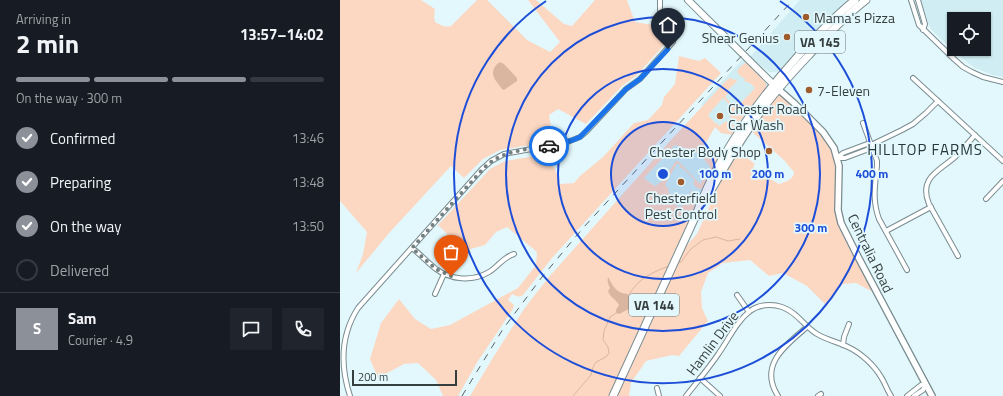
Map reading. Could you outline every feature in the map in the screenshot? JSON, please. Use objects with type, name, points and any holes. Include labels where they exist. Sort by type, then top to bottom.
[{"type":"main road","name":"Centralia Road","points":[[688,0],[776,87]]},
{"type":"main road","name":"VA 145","points":[[776,87],[821,31],[855,0]]},
{"type":"main road","name":"VA 145","points":[[776,87],[828,33],[866,0]]},
{"type":"main road","name":"VA 144","points":[[613,396],[696,215],[743,137],[776,87]]},
{"type":"street","points":[[350,396],[342,374],[341,352],[346,328],[358,308],[491,161],[504,154],[573,141],[580,137],[626,89],[640,79],[673,42],[674,37],[672,31],[663,19],[660,10],[660,0]]},
{"type":"street","points":[[911,0],[923,30],[954,59],[965,68],[981,76],[1003,82]]},
{"type":"street","points":[[918,0],[925,24],[923,30]]},
{"type":"street","points":[[912,78],[1003,161]]},
{"type":"street","name":"Centralia Road","points":[[776,87],[824,132],[831,143],[837,158],[839,175],[838,210],[841,223],[932,396]]},
{"type":"street","points":[[837,158],[845,158],[869,149],[871,145],[913,124],[938,101]]},
{"type":"street","points":[[864,123],[877,158],[878,166],[874,189],[875,204],[879,219],[907,270]]},
{"type":"street","points":[[958,256],[926,197],[926,192],[928,180],[935,172],[956,156],[975,135]]},
{"type":"street","points":[[986,199],[1003,181]]},
{"type":"street","points":[[886,231],[931,207]]},
{"type":"street","points":[[412,248],[436,269],[444,274],[460,279],[475,278],[484,275],[504,259],[514,254]]},
{"type":"street","points":[[435,294],[444,274]]},
{"type":"street","points":[[737,295],[750,312]]},
{"type":"street","name":"Hamlin Drive","points":[[686,396],[719,354],[738,324],[750,312],[762,306],[773,305],[783,307],[793,312],[808,327],[819,335],[857,352],[871,364],[880,376],[891,396]]},
{"type":"street","points":[[843,345],[844,337],[849,324]]},
{"type":"street","points":[[778,396],[772,379],[771,372],[773,362],[778,353],[784,347],[808,327]]},
{"type":"street","points":[[700,378],[720,396]]},
{"type":"street","points":[[907,396],[920,385],[926,384]]},
{"type":"street","points":[[914,396],[923,390],[926,384]]},
{"type":"street","points":[[657,388],[659,396]]},
{"type":"shaded area","points":[[340,0],[421,0],[435,9],[435,22],[447,27],[451,26],[477,0],[487,0],[527,40],[550,52],[560,42],[528,0],[536,0],[564,24],[572,26],[595,0],[627,0],[635,22],[653,25],[665,44],[636,76],[623,85],[586,124],[558,109],[549,115],[553,141],[500,150],[483,159],[464,178],[451,166],[390,232],[356,273],[363,254],[367,232],[340,201]]},
{"type":"shaded area","points":[[800,0],[849,0],[777,72],[769,72],[750,57]]},
{"type":"shaded area","points":[[921,0],[1003,0],[1003,77],[975,68],[960,56],[991,56],[991,12],[947,12],[947,45],[931,29]]},
{"type":"shaded area","points":[[679,56],[699,61],[705,58],[721,73],[552,258],[523,295],[519,297],[512,294],[508,300],[514,305],[513,309],[478,361],[458,396],[443,396],[436,380],[418,363],[404,364],[378,378],[370,359],[381,323],[399,299],[415,319],[431,329],[450,325],[518,288],[536,265],[537,252],[507,227],[496,232],[485,245],[467,250],[458,245],[438,225],[490,169],[505,161],[542,155],[555,169],[560,184],[574,183],[580,176],[603,157],[634,123],[648,120],[662,105],[664,97],[675,84]]},
{"type":"shaded area","points":[[745,57],[773,85],[735,136],[733,134],[721,133],[708,115],[706,109],[701,104]]},
{"type":"shaded area","points":[[500,62],[504,64],[517,78],[517,81],[504,90],[493,76],[495,66]]},
{"type":"shaded area","points":[[745,63],[747,63],[766,83],[766,88],[764,93],[751,106],[741,120],[737,122],[729,115],[730,110],[737,101],[741,103],[755,88],[750,83],[744,81],[745,79],[743,77],[742,78],[737,72]]},
{"type":"shaded area","points":[[731,78],[734,80],[736,79],[737,81],[727,91],[728,93],[725,97],[730,103],[729,104],[723,98],[708,115],[720,126],[725,122],[729,122],[736,130],[733,135],[721,133],[715,127],[703,148],[719,158],[710,175],[707,173],[710,167],[700,154],[675,145],[644,178],[655,186],[662,181],[676,161],[678,161],[700,184],[704,178],[708,180],[702,189],[698,188],[693,183],[695,181],[677,163],[665,185],[669,189],[668,193],[675,195],[675,205],[680,207],[683,205],[691,191],[699,194],[700,199],[610,396],[470,396],[524,309],[548,278],[670,141],[724,83]]},
{"type":"shaded area","points":[[780,95],[814,124],[830,144],[837,168],[835,206],[836,216],[877,294],[856,283],[843,284],[833,294],[827,306],[807,286],[783,273],[769,276],[750,260],[723,263],[708,273],[701,292],[702,308],[708,321],[679,356],[672,355],[646,361],[631,383],[629,396],[615,396],[683,249],[697,234],[728,165],[737,150],[755,164],[753,167],[760,174],[779,184],[793,177],[794,172],[785,161],[750,130],[777,96]]},
{"type":"shaded area","points":[[675,145],[694,152],[698,151],[717,166],[696,214],[673,204],[664,191],[644,178]]},
{"type":"shaded area","points":[[608,277],[616,289],[629,295],[632,303],[643,313],[634,312],[629,309],[619,314],[616,313],[619,305],[608,291],[610,288]]},
{"type":"waterway","points":[[677,263],[681,262],[691,249],[703,240],[716,237],[728,241],[740,239]]},
{"type":"waterway","points":[[629,295],[632,289],[641,280],[669,266]]},
{"type":"waterway","points":[[573,396],[591,375],[596,362],[606,357],[609,353],[608,347],[603,340],[604,331],[610,317],[616,313]]},
{"type":"railway","points":[[462,396],[503,329],[542,277],[583,228],[793,0]]},
{"type":"way so far","points":[[451,276],[436,269],[412,248],[491,161],[504,154],[549,146]]},
{"type":"place","name":"Mama's Pizza","points":[[806,17]]},
{"type":"place","name":"Shear Genius","points":[[787,37]]},
{"type":"place","name":"7-Eleven","points":[[809,90]]},
{"type":"place","name":"Chester Road Car Wash","points":[[720,116]]},
{"type":"place","name":"Chester Body Shop","points":[[769,151]]},
{"type":"place","name":"Chesterfield Pest Control","points":[[681,182]]},
{"type":"district","name":"HILLTOP FARMS","points":[[925,149]]},
{"type":"route","points":[[549,146],[573,141],[580,137],[626,89],[640,79],[668,49]]}]
